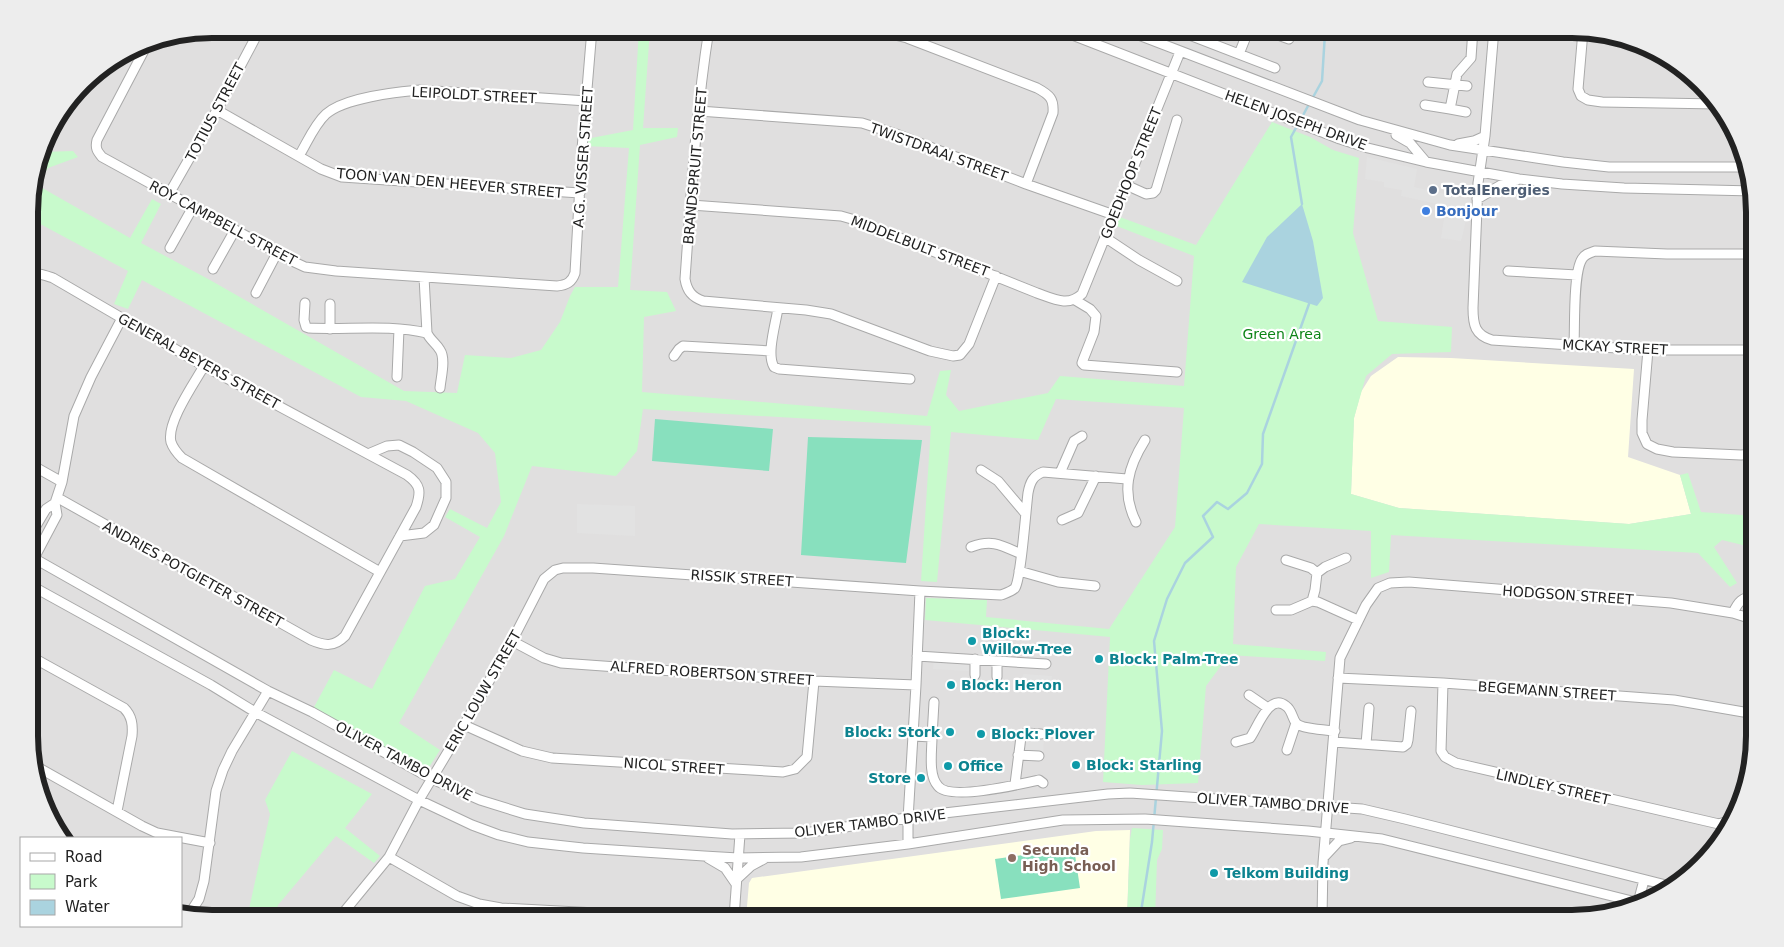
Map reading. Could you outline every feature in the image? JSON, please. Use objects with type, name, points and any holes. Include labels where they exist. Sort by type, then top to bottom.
[{"type":"street","name":"TOTIUS STREET","points":[[169,194],[255,38]]},
{"type":"street","name":"A.G. VISSER STREET","points":[[569,283],[575,273],[591,38]]},
{"type":"street","name":"BRANDSPRUIT STREET","points":[[708,38],[699,111],[685,279],[686,286],[697,299],[718,303],[778,308]]},
{"type":"street","points":[[907,38],[1038,88],[1048,94],[1054,103],[1053,113],[1026,184]]},
{"type":"street","name":"HELEN JOSEPH DRIVE","points":[[1080,38],[1340,139],[1426,162],[1520,179],[1562,184],[1624,188],[1745,191]]},
{"type":"street","name":"HELEN JOSEPH DRIVE","points":[[1145,38],[1386,128],[1450,146],[1609,166],[1741,167]]},
{"type":"street","points":[[1197,38],[1275,68]]},
{"type":"street","points":[[1239,54],[1245,38]]},
{"type":"street","points":[[1450,109],[1457,74],[1471,58],[1472,38]]},
{"type":"street","points":[[1477,199],[1493,38]]},
{"type":"street","points":[[1582,38],[1578,89],[1581,96],[1588,100],[1619,103],[1708,104]]},
{"type":"street","name":"ROY CAMPBELL STREET","points":[[143,52],[100,132],[96,146],[97,151],[102,157],[277,253],[300,265],[320,270],[557,286],[569,283]]},
{"type":"street","name":"GOEDHOOP STREET","points":[[1079,297],[1106,238],[1180,52]]},
{"type":"street","points":[[1428,82],[1466,86]]},
{"type":"street","name":"LEIPOLDT STREET","points":[[298,156],[325,114],[335,107],[356,100],[420,90],[587,101]]},
{"type":"street","points":[[1425,105],[1466,112]]},
{"type":"street","name":"TOON VAN DEN HEEVER STREET","points":[[217,110],[298,156],[332,174],[342,177],[580,193]]},
{"type":"street","name":"TWISTDRAAI STREET","points":[[699,111],[862,123],[1114,215]]},
{"type":"street","points":[[1126,185],[1146,194],[1153,193],[1156,190],[1177,120]]},
{"type":"street","points":[[1386,128],[1410,143],[1426,162]]},
{"type":"street","points":[[1450,146],[1474,141],[1484,136]]},
{"type":"street","points":[[1457,168],[1478,183]]},
{"type":"street","points":[[1477,199],[1501,185],[1520,179]]},
{"type":"street","name":"MCKAY STREET","points":[[1477,199],[1473,317],[1478,332],[1483,337],[1492,340],[1648,350],[1746,350]]},
{"type":"street","name":"MIDDELBULT STREET","points":[[691,205],[841,216],[1053,299],[1064,301],[1079,297]]},
{"type":"street","points":[[170,248],[193,207]]},
{"type":"street","points":[[213,269],[235,230]]},
{"type":"street","points":[[1106,238],[1176,281]]},
{"type":"street","points":[[1574,344],[1577,275],[1581,260],[1586,254],[1594,251],[1746,254]]},
{"type":"street","points":[[256,293],[277,253]]},
{"type":"street","points":[[1508,271],[1577,275]]},
{"type":"street","name":"GENERAL BEYERS STREET","points":[[38,275],[53,278],[204,366],[415,480],[420,496],[400,536]]},
{"type":"street","points":[[910,379],[779,369],[774,367],[771,351],[778,308],[831,314],[930,350],[953,356],[960,355],[969,344],[996,276]]},
{"type":"street","points":[[424,277],[427,333],[442,352],[440,388]]},
{"type":"street","points":[[1079,297],[1096,316],[1094,332],[1082,363],[1084,365],[1177,372]]},
{"type":"street","points":[[305,303],[304,320],[306,326],[330,329],[399,329],[427,333]]},
{"type":"street","points":[[330,304],[330,329]]},
{"type":"street","points":[[38,548],[56,518],[57,501],[74,416],[90,377],[122,318]]},
{"type":"street","points":[[397,377],[399,329]]},
{"type":"street","points":[[674,356],[683,346],[771,351]]},
{"type":"street","points":[[1648,350],[1642,420],[1642,433],[1647,444],[1657,449],[1672,452],[1746,455]]},
{"type":"street","points":[[204,366],[176,417],[171,430],[170,440],[175,450],[182,458],[380,572],[400,536],[424,533],[434,525],[446,498],[446,482],[437,468],[399,445],[387,446],[368,454]]},
{"type":"street","points":[[1060,473],[1074,441],[1082,436]]},
{"type":"street","points":[[1136,522],[1128,502],[1128,479],[1131,464],[1145,440]]},
{"type":"street","points":[[38,468],[62,482]]},
{"type":"street","points":[[981,470],[998,481],[1025,513]]},
{"type":"street","points":[[1094,586],[1058,582],[1019,571],[1030,484],[1034,477],[1043,472],[1128,479]]},
{"type":"street","points":[[1062,520],[1078,513],[1096,476]]},
{"type":"street","points":[[38,522],[46,509],[57,501]]},
{"type":"street","name":"ANDRIES POTGIETER STREET","points":[[57,501],[322,645],[330,646],[338,643],[345,636],[380,572]]},
{"type":"street","points":[[971,547],[982,543],[991,543],[1021,554]]},
{"type":"street","points":[[1312,601],[1317,573],[1325,566],[1346,558]]},
{"type":"street","points":[[1286,560],[1311,568],[1317,573]]},
{"type":"street","name":"OLIVER TAMBO DRIVE","points":[[38,564],[432,779],[480,800],[525,814],[555,820],[740,834],[804,833],[927,815],[1108,794],[1164,794],[1287,805],[1362,809],[1662,884]]},
{"type":"street","name":"RISSIK STREET","points":[[563,568],[625,570],[920,591],[1001,594],[1008,593],[1016,585],[1019,571]]},
{"type":"street","name":"ERIC LOUW STREET","points":[[346,910],[389,858],[419,800],[512,641],[544,579],[555,570],[563,568]]},
{"type":"street","name":"HODGSON STREET","points":[[1358,620],[1371,597],[1381,586],[1390,583],[1409,582],[1661,602],[1733,613],[1746,617]]},
{"type":"street","name":"OLIVER TAMBO DRIVE","points":[[38,589],[211,685],[254,712],[419,800],[472,825],[499,835],[528,842],[583,848],[738,858],[801,857],[908,844],[1063,820],[1145,819],[1308,831],[1382,839],[1626,901]]},
{"type":"street","points":[[908,844],[920,591]]},
{"type":"street","points":[[1733,613],[1739,601],[1746,597]]},
{"type":"street","points":[[1276,610],[1291,610],[1312,601],[1358,620],[1340,658],[1324,860],[1322,909]]},
{"type":"street","name":"ALFRED ROBERTSON STREET","points":[[512,641],[544,658],[561,663],[814,681],[916,686]]},
{"type":"street","points":[[918,656],[1046,664]]},
{"type":"street","points":[[975,659],[975,675]]},
{"type":"street","points":[[38,660],[124,708],[131,716],[133,725],[132,736],[117,811]]},
{"type":"street","points":[[997,661],[997,676]]},
{"type":"street","name":"BEGEMANN STREET","points":[[1338,678],[1444,683],[1674,700],[1746,712]]},
{"type":"street","name":"NICOL STREET","points":[[464,725],[522,751],[552,758],[783,772],[795,769],[807,757],[814,681]]},
{"type":"street","name":"LINDLEY STREET","points":[[1444,683],[1442,751],[1445,757],[1456,763],[1706,822],[1719,824],[1723,822]]},
{"type":"street","points":[[193,908],[199,899],[204,881],[218,784],[232,751],[268,691]]},
{"type":"street","points":[[1249,695],[1268,708]]},
{"type":"street","points":[[934,702],[932,737],[933,775],[938,787],[952,792],[978,791],[1039,780],[1043,783]]},
{"type":"street","points":[[1236,742],[1250,738],[1266,710],[1276,704],[1287,706],[1296,724],[1334,731]]},
{"type":"street","points":[[1366,744],[1369,708]]},
{"type":"street","points":[[1334,742],[1400,748],[1406,746],[1411,711]]},
{"type":"street","points":[[1287,750],[1296,724]]},
{"type":"street","points":[[1015,784],[1020,740],[1023,734],[1028,732],[1041,734]]},
{"type":"street","points":[[913,736],[932,737]]},
{"type":"street","points":[[1018,755],[1039,756]]},
{"type":"street","points":[[41,769],[142,826],[157,833],[178,837]]},
{"type":"street","points":[[1308,831],[1320,844],[1324,860]]},
{"type":"street","points":[[735,910],[740,834]]},
{"type":"street","points":[[1324,860],[1339,841],[1364,837]]},
{"type":"street","points":[[182,838],[210,843]]},
{"type":"street","points":[[704,856],[719,863],[737,882]]},
{"type":"street","points":[[737,882],[746,870],[760,860],[772,857]]},
{"type":"street","points":[[389,858],[457,896],[479,904],[502,908],[536,910]]},
{"type":"street","points":[[1640,895],[1644,880]]},
{"type":"shaded area","points":[[212,38],[1572,38],[1595,39],[1617,43],[1649,55],[1687,81],[1710,106],[1723,125],[1733,145],[1741,167],[1745,189],[1746,735],[1743,769],[1729,812],[1703,850],[1669,880],[1649,892],[1628,900],[1584,909],[212,910],[182,907],[182,837],[71,837],[55,812],[43,780],[39,758],[38,735],[38,200],[43,167],[55,135],[67,115],[97,81],[115,67],[145,51],[178,41]]},
{"type":"shaded area","points":[[1367,157],[1417,169],[1414,187],[1471,200],[1461,241],[1441,238],[1446,206],[1401,196],[1402,190],[1384,187],[1384,182],[1365,179]]},
{"type":"shaded area","points":[[1398,357],[1451,358],[1634,369],[1628,457],[1680,475],[1691,514],[1629,524],[1399,508],[1351,494],[1354,418],[1361,392],[1371,376]]},
{"type":"shaded area","points":[[577,504],[635,506],[635,536],[577,533]]},
{"type":"shaded area","points":[[934,659],[969,662],[969,671],[933,669]]},
{"type":"shaded area","points":[[1023,674],[1052,676],[1051,687],[1022,685]]},
{"type":"shaded area","points":[[1025,736],[1044,737],[1043,753],[1023,752]]},
{"type":"shaded area","name":"Secunda High School","points":[[1130,830],[1127,909],[747,910],[749,883],[752,878],[1096,831]]},
{"type":"green space","name":"Green Area","points":[[638,38],[649,38],[643,128],[678,128],[677,137],[640,145],[630,290],[667,292],[676,311],[644,317],[642,392],[927,416],[940,371],[951,370],[946,395],[959,411],[1048,393],[1060,376],[1184,386],[1194,256],[1114,225],[1117,216],[1196,245],[1272,122],[1310,137],[1333,150],[1359,158],[1353,233],[1378,321],[1452,327],[1451,352],[1392,354],[1366,376],[1354,418],[1351,494],[1399,508],[1629,524],[1691,514],[1680,475],[1688,473],[1701,512],[1746,515],[1746,546],[1722,540],[1714,547],[1737,583],[1730,587],[1698,553],[1391,535],[1389,572],[1371,578],[1371,531],[1259,524],[1236,567],[1233,644],[1326,652],[1325,661],[1229,655],[1206,686],[1198,783],[1142,785],[1103,782],[1110,637],[925,620],[926,598],[987,600],[986,617],[1109,629],[1175,527],[1184,408],[1056,399],[1038,440],[951,432],[937,582],[921,581],[931,426],[643,409],[637,451],[616,476],[532,466],[504,536],[399,723],[440,750],[426,772],[313,709],[334,670],[372,689],[425,586],[455,579],[480,537],[445,517],[450,509],[487,528],[501,502],[495,453],[478,433],[406,401],[361,397],[142,280],[128,309],[114,304],[128,271],[38,223],[39,186],[130,238],[152,199],[161,204],[141,243],[210,280],[404,391],[457,393],[465,355],[511,358],[541,350],[560,322],[575,287],[618,287],[629,148],[585,146],[586,139],[633,130]]},
{"type":"green space","name":"Green Area","points":[[73,151],[78,157],[48,168],[41,179],[49,152]]},
{"type":"green space","points":[[655,419],[773,429],[769,471],[652,461]]},
{"type":"green space","points":[[808,437],[922,440],[906,563],[801,555]]},
{"type":"green space","points":[[292,751],[372,794],[345,828],[380,856],[374,863],[336,836],[278,905],[276,910],[249,910],[270,814],[265,800]]},
{"type":"green space","points":[[1132,828],[1163,830],[1162,849],[1157,860],[1155,909],[1127,909]]},
{"type":"green space","points":[[1074,848],[1080,888],[1001,899],[995,859]]},
{"type":"water","points":[[1302,204],[1313,241],[1323,298],[1317,306],[1242,282],[1267,237]]},
{"type":"waterway","points":[[1312,99],[1322,81],[1325,38]]},
{"type":"waterway","points":[[1300,121],[1309,104]]},
{"type":"waterway","points":[[1297,126],[1291,137],[1302,204]]},
{"type":"waterway","points":[[1141,909],[1152,842],[1162,731],[1154,641],[1167,599],[1185,563],[1213,537],[1203,516],[1217,502],[1228,509],[1247,493],[1262,464],[1263,434],[1309,304]]},
{"type":"place","name":"TotalEnergies","points":[[1433,190]]},
{"type":"place","name":"Bonjour","points":[[1426,211]]},
{"type":"place","name":"Block: Willow-Tree","points":[[972,641]]},
{"type":"place","name":"Block: Palm-Tree","points":[[1099,659]]},
{"type":"place","name":"Block: Heron","points":[[951,685]]},
{"type":"place","name":"Block: Stork","points":[[950,732]]},
{"type":"place","name":"Block: Plover","points":[[981,734]]},
{"type":"place","name":"Block: Starling","points":[[1076,765]]},
{"type":"place","name":"Office","points":[[948,766]]},
{"type":"place","name":"Store","points":[[921,778]]},
{"type":"place","name":"Secunda High School","points":[[1012,858]]},
{"type":"place","name":"Telkom Building","points":[[1214,873]]}]
